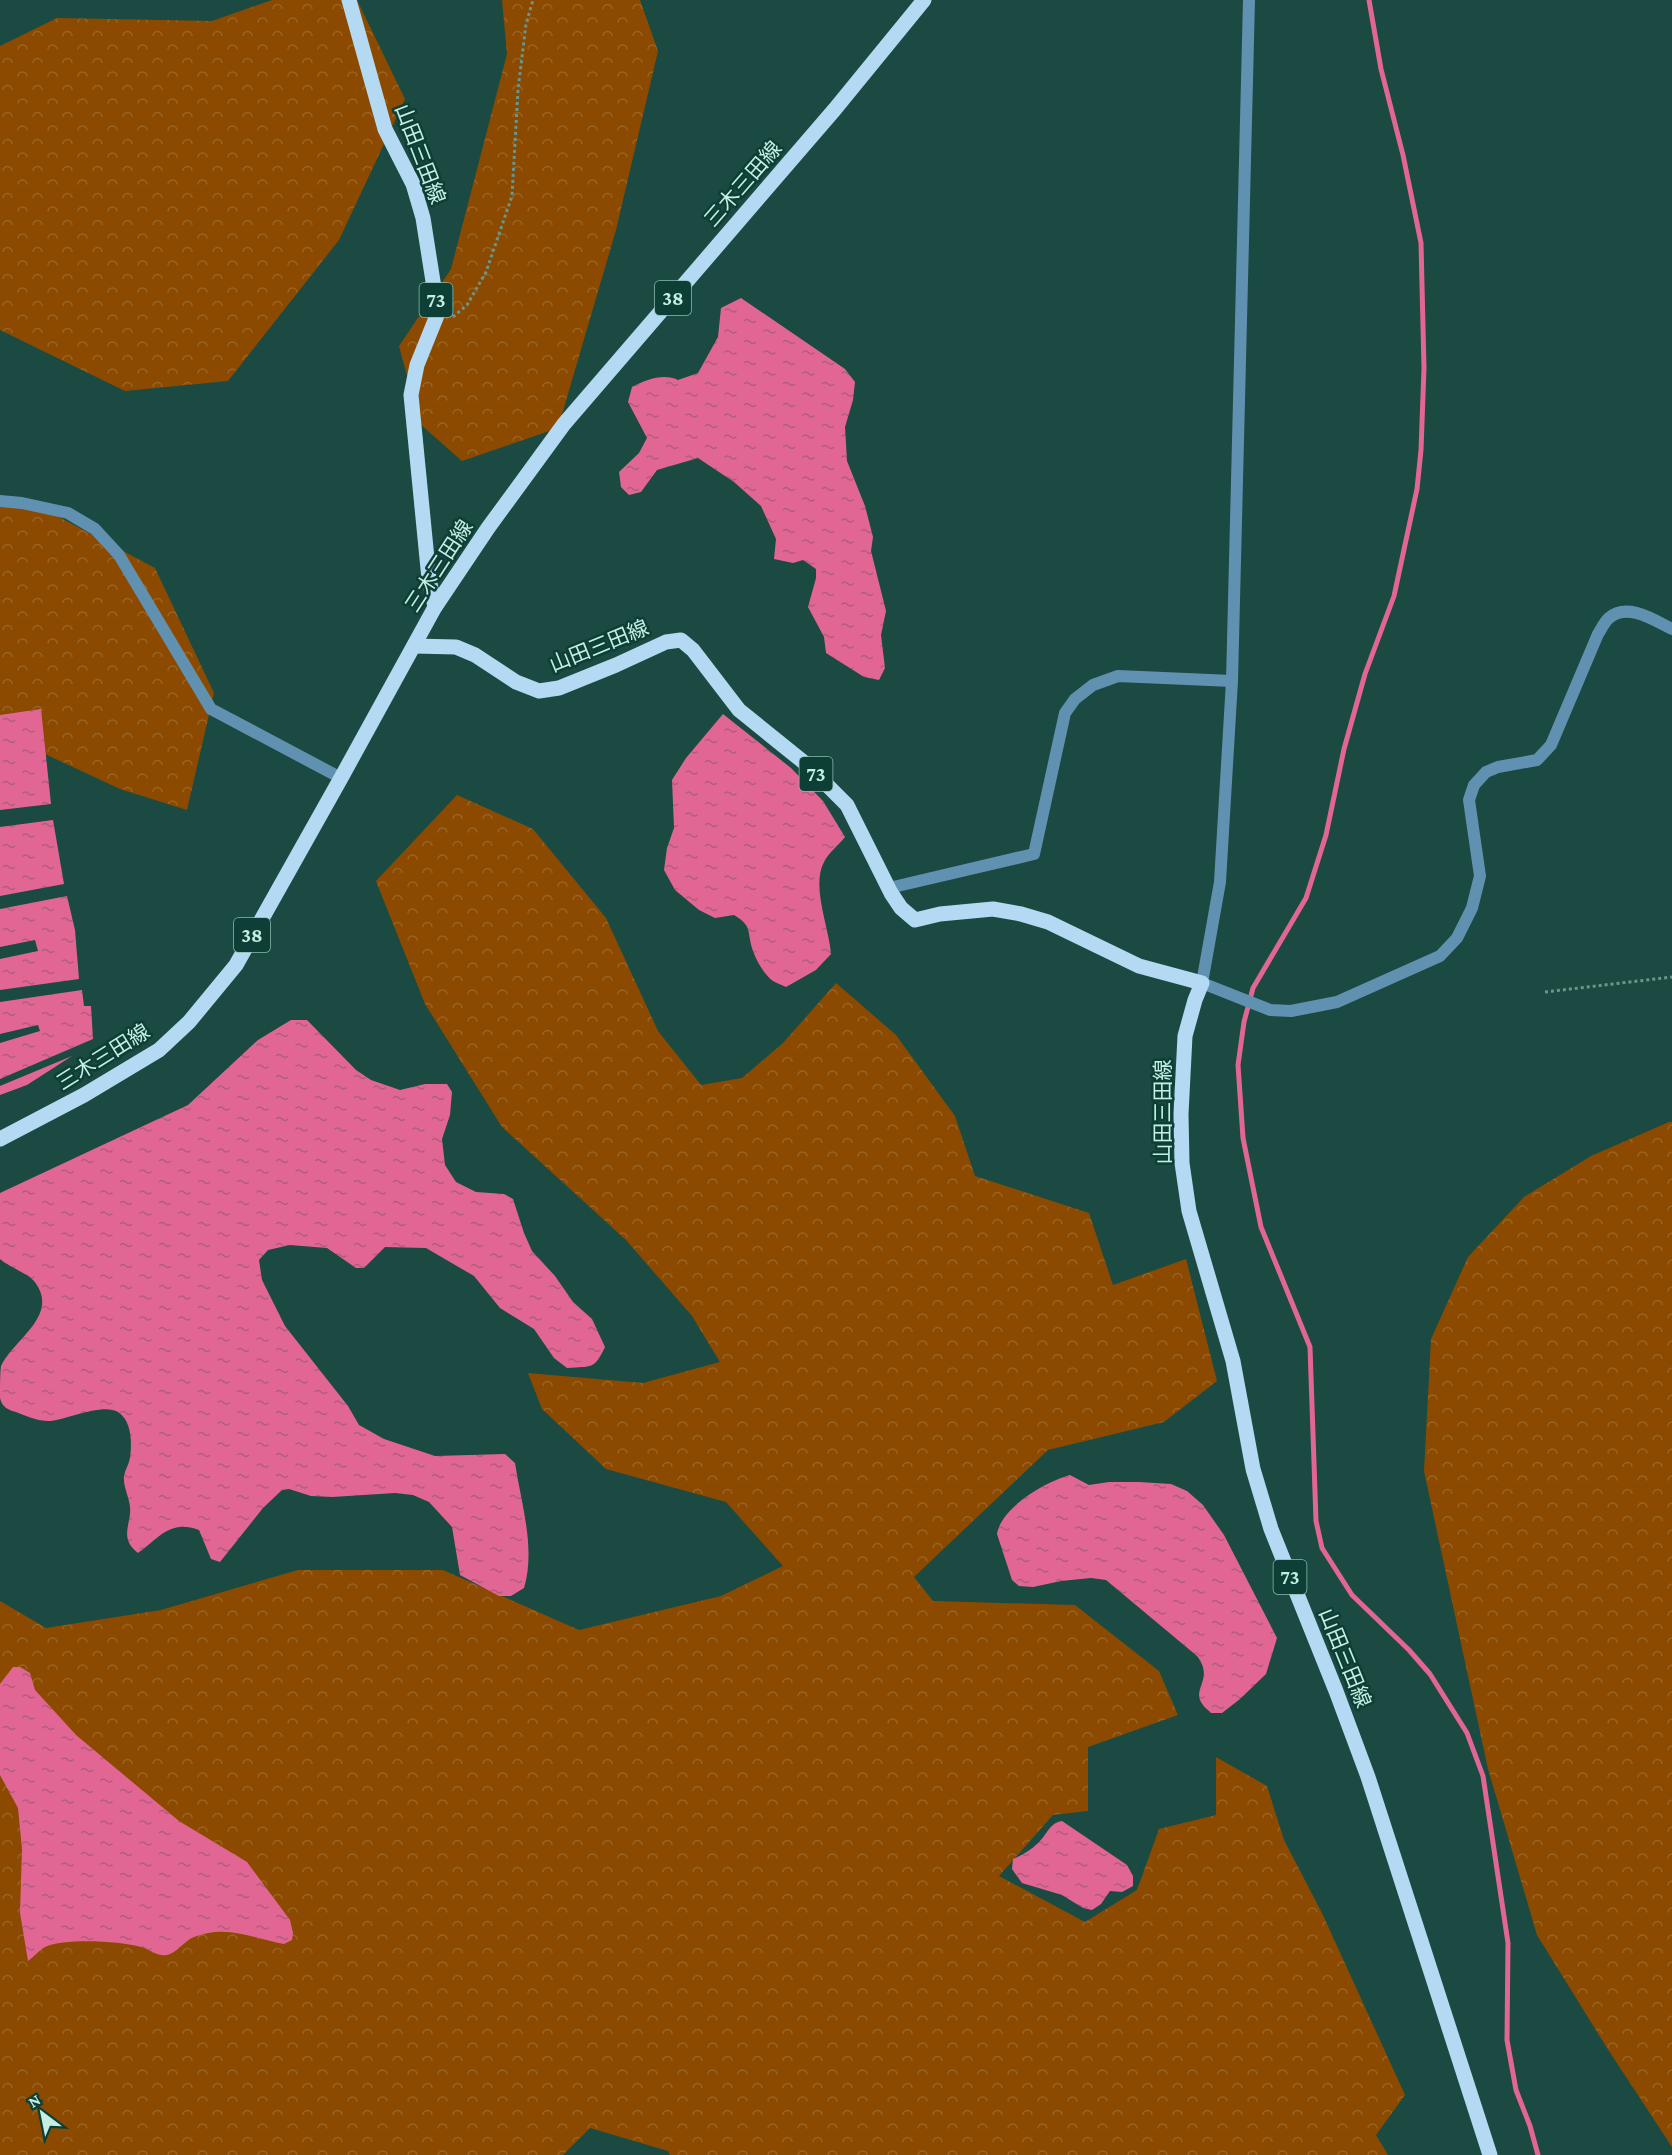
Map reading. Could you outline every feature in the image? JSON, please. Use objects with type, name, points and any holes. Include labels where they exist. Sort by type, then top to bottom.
[{"type":"main road","name":"山田三田線","points":[[349,0],[385,129],[413,184],[423,218],[438,313],[417,365],[411,395],[429,579],[435,607]]},
{"type":"main road","name":"三木三田線","points":[[0,1139],[84,1095],[159,1050],[189,1022],[236,965],[435,607],[488,528],[564,424],[835,110],[924,0]]},
{"type":"main road","name":"山田三田線","points":[[414,646],[456,647],[475,655],[516,682],[539,692],[559,688],[666,642],[681,640],[693,650],[739,710],[806,764],[847,805],[889,888],[901,908],[915,920],[993,909],[1021,914],[1048,922],[1139,966],[1202,983],[1185,1036],[1181,1114],[1182,1163],[1189,1211],[1233,1361],[1253,1469],[1271,1529],[1368,1777],[1490,2155]]},
{"type":"street","points":[[1249,0],[1232,681],[1220,882],[1202,983],[1270,1010],[1291,1011],[1337,1002],[1440,956],[1457,938],[1472,908],[1480,876],[1469,800],[1474,785],[1486,772],[1498,767],[1537,760],[1551,745],[1598,634],[1609,618],[1624,611],[1640,614],[1672,629]]},
{"type":"street","points":[[0,501],[22,502],[68,513],[95,529],[119,555],[211,709],[341,778]]},
{"type":"street","points":[[889,888],[1034,854],[1065,713],[1075,699],[1093,685],[1118,676],[1232,681]]},
{"type":"path","points":[[451,319],[467,305],[486,272],[513,196],[518,90],[526,24],[532,0]]},
{"type":"path","points":[[1545,992],[1672,977]]},
{"type":"green space","points":[[272,0],[357,0],[405,99],[339,240],[228,381],[125,391],[0,330],[0,46],[57,18],[212,21]]},
{"type":"green space","points":[[502,0],[640,0],[658,51],[616,230],[558,428],[462,461],[420,424],[399,346],[451,269],[507,54]]},
{"type":"green space","points":[[0,499],[46,510],[155,568],[214,693],[187,810],[120,789],[0,733]]},
{"type":"green space","points":[[457,795],[533,829],[606,918],[658,1031],[701,1085],[742,1078],[783,1043],[836,983],[896,1035],[955,1116],[975,1176],[1089,1213],[1113,1285],[1186,1259],[1217,1381],[1164,1422],[1048,1450],[914,1577],[933,1601],[1075,1605],[1159,1671],[1178,1715],[1088,1747],[1088,1811],[1053,1815],[999,1876],[1085,1922],[1137,1890],[1159,1829],[1216,1815],[1216,1757],[1267,1786],[1284,1840],[1322,1913],[1405,2095],[1376,2135],[1388,2155],[670,2155],[668,2151],[590,2128],[563,2155],[0,2155],[0,1601],[46,1628],[161,1610],[298,1570],[443,1570],[579,1630],[721,1596],[783,1566],[726,1502],[606,1469],[542,1409],[528,1373],[643,1383],[720,1362],[692,1316],[626,1240],[502,1127],[425,1004],[376,881]]},
{"type":"green space","points":[[1672,1122],[1672,2147],[1537,1935],[1488,1769],[1424,1471],[1431,1339],[1468,1257],[1524,1197],[1591,1156]]},
{"type":"water","points":[[741,298],[845,369],[855,382],[853,400],[845,427],[847,461],[865,506],[873,537],[871,551],[886,611],[881,635],[885,668],[879,680],[864,677],[826,653],[824,637],[808,607],[816,578],[816,569],[803,560],[793,563],[774,559],[776,539],[761,506],[734,482],[698,458],[657,470],[641,492],[629,495],[621,487],[619,472],[639,453],[647,438],[628,402],[632,387],[655,378],[666,377],[678,380],[698,373],[718,337],[721,308]]},
{"type":"water","points":[[41,709],[51,804],[0,810],[0,715]]},
{"type":"water","points":[[723,714],[791,768],[823,801],[845,837],[826,859],[820,872],[820,895],[831,954],[816,970],[786,987],[773,981],[763,971],[753,952],[748,929],[744,922],[734,915],[715,918],[699,910],[675,890],[664,870],[667,848],[674,828],[672,780],[686,758]]},
{"type":"water","points":[[53,820],[64,884],[0,896],[0,827]]},
{"type":"water","points":[[67,896],[75,930],[79,979],[0,990],[0,959],[38,951],[35,940],[0,947],[0,909]]},
{"type":"water","points":[[82,990],[84,1006],[91,1006],[93,1039],[0,1079],[0,1043],[40,1031],[38,1025],[0,1034],[0,1002]]},
{"type":"water","points":[[291,1020],[307,1020],[356,1070],[371,1080],[400,1090],[425,1084],[447,1084],[452,1092],[450,1115],[442,1139],[445,1165],[456,1182],[476,1192],[504,1194],[513,1199],[532,1251],[555,1276],[573,1302],[592,1319],[605,1347],[595,1363],[567,1368],[554,1358],[534,1329],[500,1308],[474,1276],[426,1248],[385,1247],[364,1268],[356,1268],[327,1248],[290,1245],[268,1250],[259,1260],[262,1280],[285,1326],[348,1406],[359,1425],[384,1439],[435,1456],[505,1454],[515,1463],[526,1526],[528,1557],[524,1588],[511,1596],[499,1596],[460,1575],[452,1527],[429,1502],[413,1495],[395,1493],[332,1497],[311,1496],[289,1489],[282,1490],[263,1508],[220,1562],[211,1559],[199,1530],[189,1527],[172,1528],[138,1553],[127,1536],[130,1507],[124,1476],[130,1458],[131,1439],[123,1416],[118,1412],[104,1409],[58,1420],[42,1421],[10,1410],[1,1401],[1,1366],[39,1316],[42,1305],[41,1293],[34,1281],[0,1259],[0,1193],[188,1105],[258,1040]]},
{"type":"water","points":[[72,1056],[27,1085],[0,1095],[0,1086]]},
{"type":"water","points":[[1070,1475],[1089,1485],[1109,1482],[1171,1484],[1187,1491],[1203,1505],[1224,1535],[1277,1638],[1266,1674],[1222,1713],[1211,1713],[1201,1702],[1199,1692],[1204,1670],[1197,1656],[1106,1580],[1091,1578],[1033,1587],[1019,1586],[1012,1580],[997,1534],[1000,1524],[1007,1514],[1026,1497],[1049,1483]]},
{"type":"water","points":[[13,1667],[20,1667],[30,1673],[35,1690],[76,1735],[179,1821],[247,1862],[290,1920],[292,1940],[284,1944],[239,1933],[206,1933],[187,1941],[171,1954],[164,1955],[120,1943],[65,1942],[45,1947],[28,1961],[20,1913],[22,1849],[18,1808],[0,1775],[0,1684]]},
{"type":"water","points":[[1062,1821],[1127,1865],[1133,1876],[1133,1886],[1122,1892],[1110,1891],[1101,1904],[1092,1910],[1083,1908],[1062,1895],[1022,1883],[1012,1869],[1013,1859],[1032,1848],[1051,1827]]},
{"type":"waterway","points":[[1369,0],[1381,69],[1403,155],[1421,243],[1424,368],[1417,489],[1394,596],[1365,674],[1344,749],[1326,835],[1306,898],[1253,988],[1244,1022],[1238,1065],[1243,1138],[1261,1227],[1310,1347],[1316,1521],[1322,1548],[1352,1595],[1409,1650],[1430,1674],[1467,1733],[1483,1776],[1508,1943],[1507,2040],[1516,2090],[1538,2155]]}]
